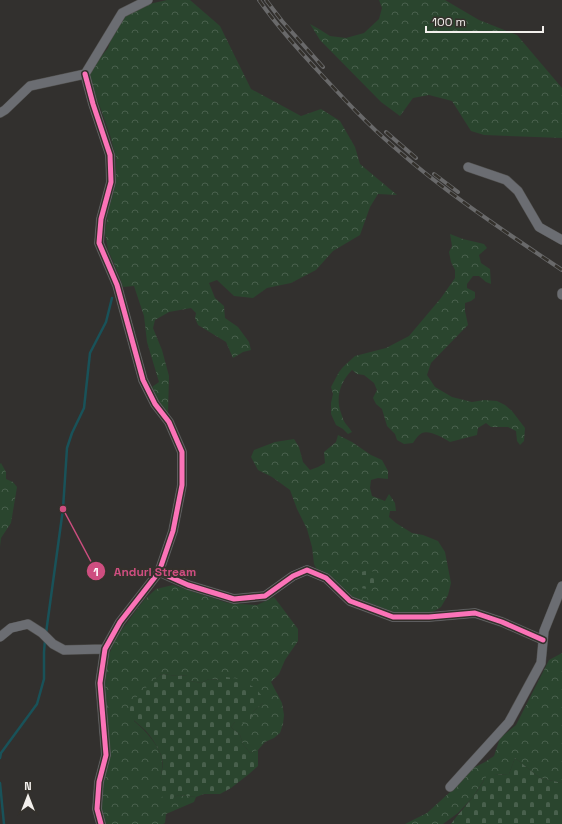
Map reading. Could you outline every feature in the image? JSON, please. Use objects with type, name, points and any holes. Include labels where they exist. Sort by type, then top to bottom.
[{"type":"street","points":[[101,824],[97,809],[99,782],[106,755],[100,683],[105,648],[120,622],[159,572],[173,531],[182,484],[182,452],[169,422],[155,404],[143,380],[117,285],[99,243],[101,219],[111,182],[110,155],[93,104],[85,74],[122,12],[148,0]]},
{"type":"street","points":[[0,113],[30,86],[85,74]]},
{"type":"street","points":[[468,167],[506,180],[518,191],[539,227],[562,240]]},
{"type":"street","points":[[159,572],[188,585],[234,599],[265,596],[293,576],[307,570],[326,578],[350,601],[393,617],[429,617],[475,612],[543,640]]},
{"type":"street","points":[[450,787],[509,722],[541,663],[544,630],[562,586]]},
{"type":"street","points":[[0,637],[11,628],[28,624],[42,633],[53,644],[64,650],[105,648]]},
{"type":"green space","points":[[167,0],[190,0],[220,26],[251,89],[301,116],[321,109],[340,121],[355,147],[360,164],[397,195],[378,194],[370,207],[360,235],[333,251],[316,270],[291,283],[267,288],[253,298],[234,296],[217,280],[209,283],[215,298],[224,306],[225,318],[238,327],[249,342],[251,350],[243,352],[233,358],[226,342],[198,325],[195,318],[196,313],[191,308],[169,312],[155,320],[153,328],[162,350],[169,376],[168,413],[163,410],[152,387],[159,382],[147,342],[144,316],[134,286],[123,287],[108,250],[105,233],[108,212],[116,183],[116,158],[99,104],[91,88],[89,72],[108,48],[114,30],[126,15],[149,4]]},
{"type":"green space","points":[[379,0],[445,0],[479,20],[517,35],[562,88],[562,138],[484,135],[471,131],[452,101],[429,95],[413,98],[400,116],[381,102],[320,40],[310,24],[330,36],[346,38],[364,33],[379,19],[382,8]]},
{"type":"green space","points":[[450,234],[484,244],[487,248],[479,255],[481,263],[490,269],[491,284],[479,276],[473,276],[467,284],[467,288],[475,292],[475,298],[465,303],[468,325],[431,363],[427,375],[435,387],[452,397],[472,402],[484,400],[497,401],[505,405],[512,411],[525,428],[524,441],[520,445],[517,441],[516,431],[508,427],[491,427],[486,423],[478,428],[477,435],[450,442],[436,435],[425,432],[419,435],[413,443],[404,444],[397,440],[395,434],[387,426],[382,409],[376,404],[373,398],[377,390],[374,383],[364,375],[357,374],[352,370],[342,384],[339,395],[339,407],[343,419],[352,432],[348,434],[336,425],[331,414],[333,394],[331,387],[339,372],[355,356],[386,348],[409,336],[441,298],[455,278],[455,270],[451,262],[449,252],[452,246]]},
{"type":"green space","points":[[338,435],[382,460],[388,471],[388,479],[378,478],[371,480],[370,488],[372,496],[385,501],[389,494],[395,503],[396,511],[390,511],[389,517],[412,533],[423,535],[438,541],[445,552],[451,583],[448,595],[441,607],[431,613],[409,615],[387,611],[354,601],[317,570],[314,564],[312,547],[307,529],[290,490],[272,477],[258,470],[251,457],[254,450],[275,442],[294,439],[299,447],[303,462],[310,470],[325,463],[324,452],[336,442]]},
{"type":"green space","points":[[1,463],[6,472],[6,479],[13,482],[17,487],[11,523],[1,538],[0,547],[0,464]]},
{"type":"green space","points":[[369,570],[376,573],[379,580],[372,588],[361,588],[359,584],[360,574],[361,572]]},
{"type":"green space","points":[[173,585],[228,603],[257,605],[274,597],[298,629],[298,641],[285,660],[279,674],[271,682],[282,703],[284,715],[283,724],[280,733],[274,738],[265,742],[258,750],[250,753],[243,744],[240,735],[231,727],[235,722],[253,712],[263,703],[220,680],[209,679],[201,683],[191,681],[187,675],[178,676],[161,674],[151,684],[134,721],[151,738],[158,748],[162,759],[160,782],[174,797],[179,795],[196,797],[194,802],[166,814],[165,823],[163,824],[104,824],[100,798],[104,690],[109,655],[115,639],[144,600],[156,589]]},
{"type":"green space","points":[[562,653],[562,783],[540,778],[515,758],[509,774],[494,775],[484,780],[473,797],[458,813],[443,824],[405,824],[427,813],[449,793],[469,770],[494,756],[500,738],[516,725],[549,660]]},
{"type":"green space","points":[[161,674],[178,676],[188,675],[191,681],[201,683],[209,679],[220,680],[226,677],[239,679],[255,688],[262,696],[263,703],[253,712],[251,719],[243,723],[235,722],[231,727],[240,735],[243,744],[250,753],[258,750],[258,766],[231,788],[220,794],[204,794],[196,797],[179,795],[174,797],[171,803],[164,801],[160,785],[163,764],[161,755],[151,737],[134,720],[129,711],[131,703]]},
{"type":"green space","points":[[515,758],[540,778],[562,783],[562,824],[451,824],[473,797],[489,773],[494,775],[509,774]]},
{"type":"waterway","points":[[46,633],[63,509],[67,448],[72,433],[84,408],[90,353],[106,322],[112,298]]},
{"type":"waterway","points":[[0,758],[1,753],[37,704],[44,679],[45,640]]},
{"type":"waterway","points":[[0,783],[4,824]]},
{"type":"railway","points":[[259,0],[280,28],[311,63],[355,111],[384,138],[455,196],[562,270]]},
{"type":"railway","points":[[266,0],[282,21],[323,67]]},
{"type":"railway","points":[[386,132],[416,158]]},
{"type":"railway","points":[[434,174],[458,192]]},
{"type":"cycle path","points":[[85,74],[93,104],[110,155],[111,182],[101,219],[99,243],[117,285],[143,380],[155,404],[169,422],[182,452],[182,485],[173,531],[159,572],[120,622],[105,649],[100,683],[106,755],[99,782],[97,809],[101,824]]},
{"type":"cycle path","points":[[159,572],[188,585],[234,599],[265,596],[293,576],[307,570],[326,578],[350,601],[393,617],[429,617],[475,613],[502,622],[543,640]]},
{"type":"place","name":"Anduri Stream","points":[[63,509]]}]
